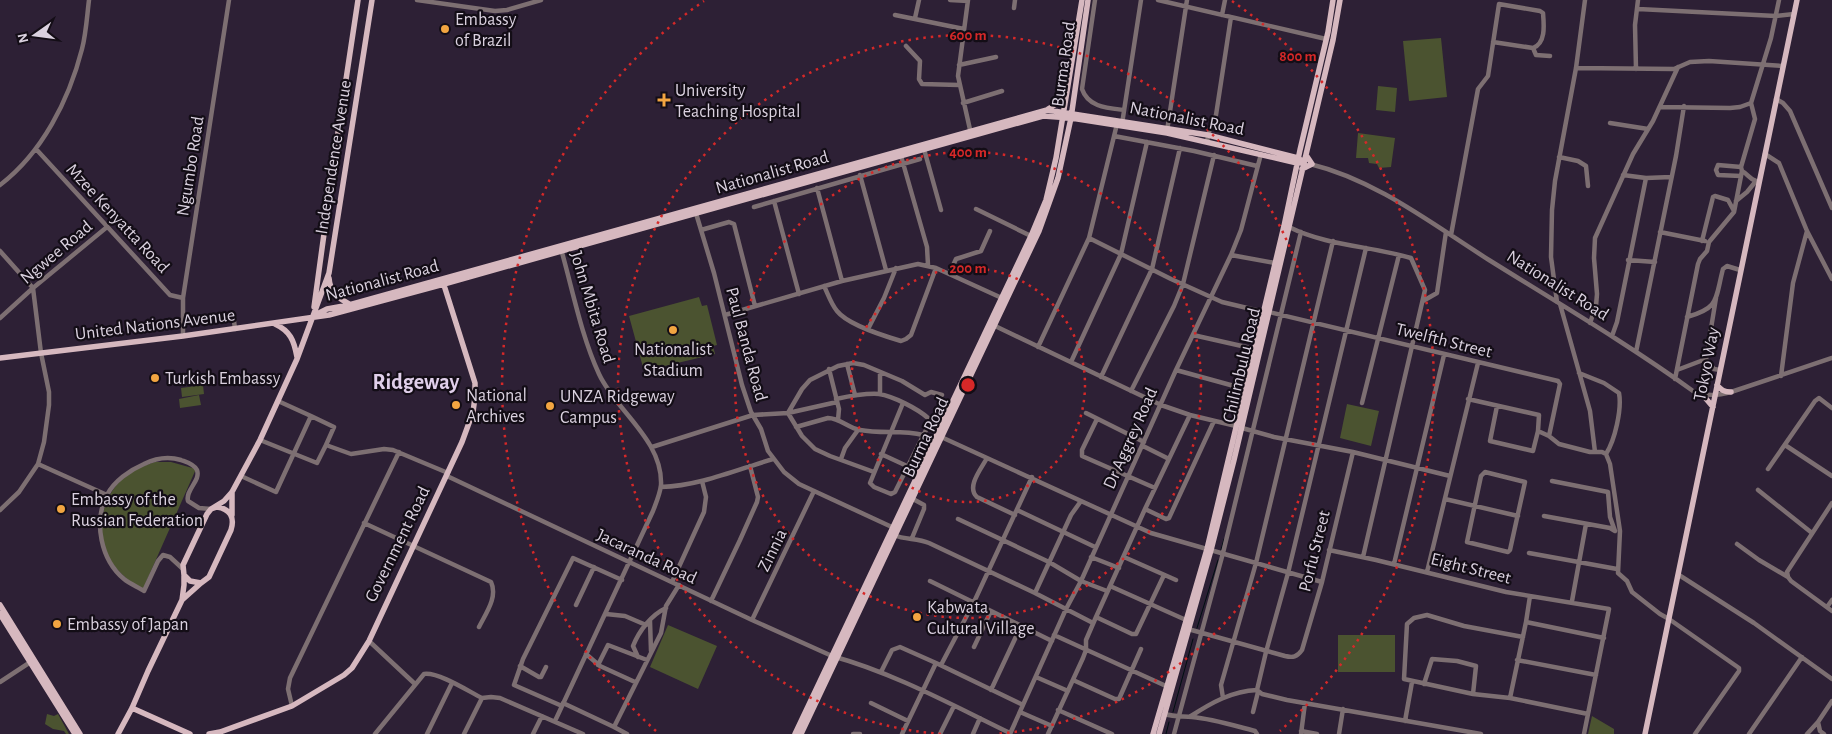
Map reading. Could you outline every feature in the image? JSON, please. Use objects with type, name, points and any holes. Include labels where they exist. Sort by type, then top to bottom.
[{"type":"main road","name":"Independence Avenue","points":[[313,316],[358,0]]},
{"type":"main road","name":"Independence Avenue","points":[[118,734],[182,600],[184,585],[183,565],[206,514],[224,501],[232,492],[260,440],[297,359],[329,273],[372,0]]},
{"type":"main road","name":"Burma Road","points":[[1004,299],[1046,200],[1061,132],[1082,0]]},
{"type":"main road","name":"Burma Road","points":[[795,734],[895,531],[1004,299],[1039,231],[1058,178],[1074,98],[1088,0]]},
{"type":"main road","name":"Chilimbulu Road","points":[[1159,734],[1209,550],[1239,427],[1266,312],[1275,263],[1300,162],[1333,0]]},
{"type":"main road","name":"Chilimbulu Road","points":[[1239,427],[1245,389],[1289,227],[1300,162],[1306,155],[1333,40],[1340,0]]},
{"type":"main road","name":"Tokyo Way","points":[[1645,734],[1679,575],[1757,182],[1797,0]]},
{"type":"main road","points":[[1061,132],[1056,121],[1044,113],[1058,103],[1067,89]]},
{"type":"main road","points":[[1068,128],[1074,122],[1084,117],[1076,106],[1074,98]]},
{"type":"main road","name":"Nationalist Road","points":[[313,316],[329,315],[1044,113],[1071,115],[1167,130],[1208,138],[1300,162]]},
{"type":"main road","name":"Nationalist Road","points":[[695,211],[901,156],[971,133]]},
{"type":"main road","points":[[337,139],[350,140]]},
{"type":"main road","points":[[1306,155],[1312,164]]},
{"type":"main road","points":[[1286,157],[1312,164]]},
{"type":"main road","points":[[329,273],[329,285],[334,294],[349,304]]},
{"type":"main road","name":"Nationalist Road","points":[[313,316],[327,309],[443,282]]},
{"type":"main road","name":"Government Road","points":[[211,734],[292,706],[344,675],[352,668],[369,640],[448,474],[471,418],[475,397],[472,373],[443,282]]},
{"type":"main road","name":"United Nations Avenue","points":[[0,358],[275,324],[313,316]]},
{"type":"main road","points":[[275,324],[290,334],[295,346],[297,359]]},
{"type":"main road","points":[[1713,407],[1702,394],[1720,389],[1725,392],[1731,392]]},
{"type":"main road","name":"Burma Road","points":[[895,531],[913,499],[939,436]]},
{"type":"main road","name":"Independence Avenue","points":[[182,600],[209,577],[231,530],[233,524],[232,492]]},
{"type":"main road","points":[[211,509],[224,508],[233,517]]},
{"type":"main road","name":"Chilimbulu Road","points":[[1153,734],[1186,620],[1209,550]]},
{"type":"main road","points":[[183,570],[190,581],[201,583]]},
{"type":"main road","points":[[0,605],[75,734]]},
{"type":"main road","points":[[0,614],[80,734]]},
{"type":"main road","name":"Burma Road","points":[[801,734],[834,656]]},
{"type":"main road","points":[[132,708],[190,734]]},
{"type":"street","points":[[0,185],[36,150],[63,104],[82,49],[89,0]]},
{"type":"street","name":"Ngumbo Road","points":[[183,336],[183,298],[229,0]]},
{"type":"street","points":[[418,0],[501,11],[541,0]]},
{"type":"street","points":[[469,7],[470,0]]},
{"type":"street","points":[[915,18],[919,0]]},
{"type":"street","points":[[950,0],[968,1],[959,65],[959,85],[971,133]]},
{"type":"street","points":[[1014,8],[1015,0]]},
{"type":"street","points":[[1095,0],[1082,89],[1085,96],[1094,104],[1124,110]]},
{"type":"street","points":[[1038,347],[1089,238],[1114,136],[1124,110],[1142,0]]},
{"type":"street","points":[[1158,0],[1326,39]]},
{"type":"street","points":[[1167,130],[1187,0]]},
{"type":"street","points":[[1222,15],[1225,0]]},
{"type":"street","points":[[1585,0],[1576,68],[1555,181],[1552,257],[1558,303],[1592,422],[1591,431],[1595,452]]},
{"type":"street","points":[[1636,69],[1635,25],[1638,0]]},
{"type":"street","points":[[1675,379],[1698,264],[1707,251],[1709,242],[1734,212],[1741,171],[1755,118],[1752,103],[1780,0]]},
{"type":"street","points":[[1451,235],[1478,89],[1488,76],[1493,42],[1499,4],[1543,13],[1542,42],[1533,48],[1493,42]]},
{"type":"street","points":[[1638,8],[1776,16],[1794,14]]},
{"type":"street","points":[[895,15],[964,29]]},
{"type":"street","points":[[1208,138],[1216,115],[1231,17]]},
{"type":"street","points":[[906,46],[920,61],[919,79],[922,84],[959,85]]},
{"type":"street","points":[[1533,48],[1536,55],[1550,56]]},
{"type":"street","points":[[959,65],[996,56]]},
{"type":"street","points":[[1576,68],[1674,69],[1690,62],[1709,60],[1783,66]]},
{"type":"street","points":[[1590,323],[1596,306],[1597,294],[1594,258],[1595,238],[1623,175],[1660,107],[1678,67]]},
{"type":"street","points":[[963,103],[1002,91]]},
{"type":"street","points":[[1776,99],[1790,110],[1832,208]]},
{"type":"street","points":[[1660,107],[1730,108],[1752,103]]},
{"type":"street","points":[[1636,352],[1684,106]]},
{"type":"street","points":[[1610,123],[1648,129]]},
{"type":"street","points":[[1114,136],[1214,155],[1257,166]]},
{"type":"street","points":[[1071,362],[1121,254],[1147,142]]},
{"type":"street","points":[[1101,377],[1152,269],[1180,148]]},
{"type":"street","points":[[924,149],[941,210]]},
{"type":"street","name":"Mzee Kenyatta Road","points":[[36,150],[170,295],[183,298]]},
{"type":"street","name":"Dr Aggrey Road","points":[[1010,734],[1066,609],[1082,581],[1095,547],[1176,370],[1231,255],[1241,230],[1261,152]]},
{"type":"street","points":[[1764,154],[1779,163],[1807,231],[1832,279]]},
{"type":"street","points":[[1132,391],[1182,284],[1214,155]]},
{"type":"street","points":[[901,156],[927,247],[928,265]]},
{"type":"street","points":[[1559,158],[1578,161],[1586,166],[1588,186]]},
{"type":"street","points":[[754,207],[920,159]]},
{"type":"street","name":"Nationalist Road","points":[[1312,164],[1332,169],[1366,183],[1612,336],[1694,391],[1702,394]]},
{"type":"street","points":[[1736,201],[1757,182],[1741,171],[1718,165],[1716,170],[1718,176],[1741,171]]},
{"type":"street","points":[[860,175],[886,270]]},
{"type":"street","points":[[1623,175],[1646,178],[1671,176]]},
{"type":"street","points":[[1612,336],[1617,322],[1646,178]]},
{"type":"street","points":[[817,188],[842,281]]},
{"type":"street","points":[[1702,240],[1713,197],[1728,200],[1734,212]]},
{"type":"street","points":[[774,201],[799,294]]},
{"type":"street","points":[[976,209],[1031,236]]},
{"type":"street","name":"Paul Banda Road","points":[[695,211],[725,315],[736,366],[753,415],[773,459],[791,478],[895,531],[900,538],[912,538],[929,543],[1093,623]]},
{"type":"street","points":[[700,230],[730,222],[734,224],[755,306]]},
{"type":"street","name":"Ngwee Road","points":[[0,318],[107,227]]},
{"type":"street","points":[[1289,227],[1333,241],[1410,258],[1425,290],[1363,557]]},
{"type":"street","points":[[949,274],[956,259],[981,251],[990,231]]},
{"type":"street","points":[[1780,376],[1793,283],[1807,231]]},
{"type":"street","points":[[1174,734],[1223,553],[1301,232]]},
{"type":"street","points":[[1423,302],[1437,293],[1446,232]]},
{"type":"street","points":[[1660,232],[1709,242]]},
{"type":"street","name":"Twelfth Street","points":[[1089,238],[1222,302],[1280,314],[1560,382],[1549,436]]},
{"type":"street","points":[[1223,698],[1221,685],[1256,563],[1333,241]]},
{"type":"street","name":"John Mbita Road","points":[[555,721],[622,580],[653,511],[661,486],[660,472],[652,447],[612,395],[600,376],[590,353],[561,248]]},
{"type":"street","points":[[1253,712],[1266,652],[1288,573],[1366,248]]},
{"type":"street","points":[[0,251],[33,288],[40,353],[49,392],[44,442],[38,464],[19,492],[0,510]]},
{"type":"street","points":[[1231,255],[1275,263]]},
{"type":"street","points":[[1362,403],[1399,255]]},
{"type":"street","points":[[1628,260],[1655,262]]},
{"type":"street","points":[[725,315],[842,281],[918,264],[936,268],[1004,299]]},
{"type":"street","points":[[1720,370],[1714,369],[1706,359],[1716,298],[1723,269],[1727,266],[1740,270]]},
{"type":"street","points":[[868,329],[884,298],[896,268]]},
{"type":"street","points":[[824,286],[837,312],[868,329],[901,340],[906,339],[911,334],[936,268]]},
{"type":"street","points":[[1687,317],[1712,307],[1716,298]]},
{"type":"street","points":[[234,321],[235,329]]},
{"type":"street","points":[[992,324],[1161,405],[1190,415],[1253,432],[1353,452],[1450,476]]},
{"type":"street","points":[[1193,335],[1255,350]]},
{"type":"street","points":[[1394,564],[1444,354]]},
{"type":"street","points":[[1716,390],[1731,392],[1832,358]]},
{"type":"street","points":[[1677,370],[1706,359]]},
{"type":"street","points":[[788,413],[806,383],[829,369],[847,364],[857,363],[880,372],[902,381],[925,395],[931,392],[942,395]]},
{"type":"street","points":[[1427,572],[1478,363]]},
{"type":"street","points":[[847,364],[855,395]]},
{"type":"street","points":[[829,369],[839,409],[838,420]]},
{"type":"street","points":[[1176,370],[1245,389]]},
{"type":"street","points":[[880,372],[880,394]]},
{"type":"street","points":[[1579,373],[1604,383],[1618,393],[1618,413],[1613,442],[1606,454]]},
{"type":"street","points":[[652,447],[753,415],[788,413],[855,395],[880,394],[903,403],[928,418],[929,424],[895,492],[892,494],[871,486],[870,483],[903,403]]},
{"type":"street","points":[[1768,469],[1815,401],[1819,398],[1832,408]]},
{"type":"street","points":[[1468,399],[1539,415],[1538,431],[1534,448],[1531,452],[1490,442],[1497,406]]},
{"type":"street","points":[[260,440],[317,463],[326,445],[334,427],[278,401]]},
{"type":"street","points":[[788,413],[796,427],[815,449],[874,472]]},
{"type":"street","points":[[1086,413],[1169,459]]},
{"type":"street","points":[[1048,734],[1086,650],[1086,640],[1107,591],[1124,557],[1144,509],[1190,415]]},
{"type":"street","points":[[241,476],[276,492],[311,416]]},
{"type":"street","points":[[796,427],[828,418],[838,420],[858,430],[923,435]]},
{"type":"street","points":[[1097,419],[1082,450],[1082,456],[1155,488]]},
{"type":"street","points":[[1144,509],[1169,518],[1214,421]]},
{"type":"street","points":[[841,459],[845,448],[858,430]]},
{"type":"street","points":[[1538,431],[1549,436],[1559,444],[1606,454]]},
{"type":"street","points":[[939,436],[1162,537],[1322,582]]},
{"type":"street","name":"Jacaranda Road","points":[[326,445],[351,454],[384,449],[399,452],[752,620],[834,656],[881,672],[922,690],[1010,734]]},
{"type":"street","points":[[1785,445],[1832,476]]},
{"type":"street","points":[[292,706],[288,688],[290,678],[399,452]]},
{"type":"street","name":"Porfu Street","points":[[1266,652],[1291,657],[1299,655],[1302,650],[1322,582],[1353,452]]},
{"type":"street","points":[[881,454],[907,466]]},
{"type":"street","points":[[1606,454],[1620,531],[1618,573],[1626,581],[1632,592],[1660,614],[1669,618],[1739,668],[1739,671],[1695,734]]},
{"type":"street","points":[[183,570],[170,557],[163,555],[144,590],[124,579],[106,556],[100,537],[100,517],[107,496],[118,481],[135,468],[154,459],[173,457],[196,468],[198,474],[187,495],[188,501],[199,508],[211,509]]},
{"type":"street","points":[[987,458],[972,486],[977,497],[1095,547]]},
{"type":"street","points":[[661,486],[702,481],[773,459]]},
{"type":"street","points":[[38,464],[107,496]]},
{"type":"street","points":[[711,601],[757,502],[758,497],[750,466]]},
{"type":"street","points":[[1482,473],[1524,480],[1526,484],[1518,516],[1508,552],[1468,543],[1467,540],[1482,473]]},
{"type":"street","points":[[902,734],[922,690],[974,602],[1032,477]]},
{"type":"street","points":[[672,582],[704,512],[706,496],[702,481]]},
{"type":"street","points":[[1552,481],[1608,492],[1610,517],[1618,547]]},
{"type":"street","points":[[1758,490],[1812,533]]},
{"type":"street","name":"Zinnia","points":[[752,620],[814,491]]},
{"type":"street","points":[[912,538],[924,507],[913,499]]},
{"type":"street","points":[[1445,499],[1518,516]]},
{"type":"street","points":[[1034,593],[1071,514],[1080,501]]},
{"type":"street","points":[[1788,577],[1787,572],[1789,568],[1830,510],[1832,503]]},
{"type":"street","points":[[1544,516],[1610,528],[1615,531]]},
{"type":"street","points":[[958,519],[1049,562],[1082,581],[1107,591]]},
{"type":"street","points":[[364,523],[491,582],[494,590],[492,599],[479,627]]},
{"type":"street","points":[[1572,601],[1586,524]]},
{"type":"street","points":[[1737,544],[1788,577],[1832,611]]},
{"type":"street","name":"Eight Street","points":[[1329,550],[1506,592],[1607,607],[1610,609],[1610,612],[1604,638]]},
{"type":"street","points":[[1529,553],[1617,569]]},
{"type":"street","points":[[1091,557],[1119,568]]},
{"type":"street","points":[[1124,557],[1176,580]]},
{"type":"street","points":[[622,580],[573,558],[520,666],[514,685],[563,705],[581,710],[627,734]]},
{"type":"street","points":[[576,604],[594,567]]},
{"type":"street","points":[[1096,617],[1132,634],[1136,634],[1164,575]]},
{"type":"street","points":[[1679,575],[1754,623],[1832,679]]},
{"type":"street","points":[[930,581],[1052,641]]},
{"type":"street","points":[[614,727],[662,631],[666,608],[679,586]]},
{"type":"street","points":[[1110,586],[1186,620]]},
{"type":"street","points":[[1510,698],[1530,596]]},
{"type":"street","points":[[1827,607],[1832,600]]},
{"type":"street","points":[[638,657],[633,645],[642,629],[656,613],[666,608]]},
{"type":"street","points":[[974,647],[991,611]]},
{"type":"street","points":[[606,614],[625,616],[648,623]]},
{"type":"street","points":[[1523,637],[1464,626],[1427,614],[1421,615],[1407,624],[1404,679],[1473,694],[1510,698],[1588,714]]},
{"type":"street","points":[[1526,622],[1604,638],[1584,734]]},
{"type":"street","points":[[648,623],[651,652]]},
{"type":"street","points":[[992,690],[1020,626]]},
{"type":"street","points":[[1188,629],[1266,652]]},
{"type":"street","points":[[1054,635],[1166,686]]},
{"type":"street","points":[[369,640],[415,684]]},
{"type":"street","points":[[598,665],[608,645],[647,660]]},
{"type":"street","points":[[881,672],[890,653],[900,647],[1023,705]]},
{"type":"street","points":[[1073,680],[1117,699],[1121,697],[1141,649]]},
{"type":"street","points":[[586,654],[598,665],[635,682]]},
{"type":"street","points":[[1749,734],[1802,657]]},
{"type":"street","points":[[1424,684],[1432,659],[1457,661],[1476,666],[1473,694]]},
{"type":"street","points":[[1518,660],[1596,675]]},
{"type":"street","points":[[0,682],[32,661]]},
{"type":"street","points":[[520,666],[539,677],[546,667]]},
{"type":"street","points":[[375,734],[422,676],[429,674],[482,698],[500,698],[583,734]]},
{"type":"street","points":[[1036,677],[1068,691]]},
{"type":"street","points":[[1405,721],[1412,682]]},
{"type":"street","points":[[427,734],[452,683]]},
{"type":"street","points":[[1190,716],[1223,698],[1245,691],[1258,691],[1267,696],[1481,734]]},
{"type":"street","points":[[464,734],[482,698]]},
{"type":"street","points":[[1807,734],[1818,722],[1832,701]]},
{"type":"street","points":[[871,703],[908,721]]},
{"type":"street","points":[[1305,703],[1301,733],[1317,734]]},
{"type":"street","points":[[940,734],[954,706]]},
{"type":"street","points":[[1339,734],[1343,709]]},
{"type":"street","points":[[1058,710],[1112,734]]},
{"type":"street","points":[[1020,712],[1052,726]]},
{"type":"street","points":[[1164,714],[1178,717],[1190,716],[1255,731],[1257,734]]},
{"type":"street","points":[[532,734],[542,716]]},
{"type":"street","points":[[972,734],[980,718]]},
{"type":"street","points":[[1818,722],[1820,731],[1824,734]]},
{"type":"street","points":[[853,734],[860,734]]},
{"type":"green space","points":[[1441,38],[1447,97],[1409,101],[1403,41]]},
{"type":"green space","points":[[1378,86],[1397,88],[1395,112],[1376,110]]},
{"type":"green space","points":[[1358,133],[1395,138],[1391,167],[1379,168],[1377,164],[1369,163],[1368,158],[1356,158]]},
{"type":"green space","points":[[188,176],[195,178],[192,197],[184,195]]},
{"type":"green space","name":"Nationalist Stadium","points":[[699,297],[702,306],[707,305],[717,345],[713,346],[715,354],[644,371],[629,316]]},
{"type":"green space","points":[[203,385],[204,394],[182,397],[181,388]]},
{"type":"green space","points":[[199,395],[201,405],[180,408],[179,399]]},
{"type":"green space","points":[[1347,404],[1379,411],[1371,446],[1340,438]]},
{"type":"green space","points":[[155,462],[171,462],[196,469],[143,589],[126,578],[107,555],[101,531],[102,518],[110,494],[117,484],[126,475]]},
{"type":"green space","points":[[668,625],[717,646],[698,689],[650,667]]},
{"type":"green space","points":[[1338,635],[1395,635],[1395,672],[1338,672]]},
{"type":"green space","points":[[47,714],[54,716],[58,714],[69,734],[53,729],[45,724]]},
{"type":"green space","points":[[1592,716],[1614,729],[1614,734],[1588,734]]},
{"type":"waterway","points":[[1221,550],[1224,539]]},
{"type":"waterway","points":[[1197,628],[1218,560]]},
{"type":"waterway","points":[[1173,712],[1193,639]]},
{"type":"waterway","points":[[1166,734],[1169,722]]},
{"type":"place","name":"Embassy of Brazil","points":[[445,29]]},
{"type":"place","name":"University Teaching Hospital","points":[[664,100]]},
{"type":"place","name":"Nationalist Stadium","points":[[673,330]]},
{"type":"place","name":"Turkish Embassy","points":[[155,378]]},
{"type":"place","name":"National Archives","points":[[456,405]]},
{"type":"place","name":"UNZA Ridgeway Campus","points":[[550,406]]},
{"type":"place","name":"Embassy of the Russian Federation","points":[[61,509]]},
{"type":"place","name":"Kabwata Cultural Village","points":[[917,617]]},
{"type":"place","name":"Embassy of Japan","points":[[57,624]]},
{"type":"district","name":"Ridgeway","points":[[416,381]]}]
